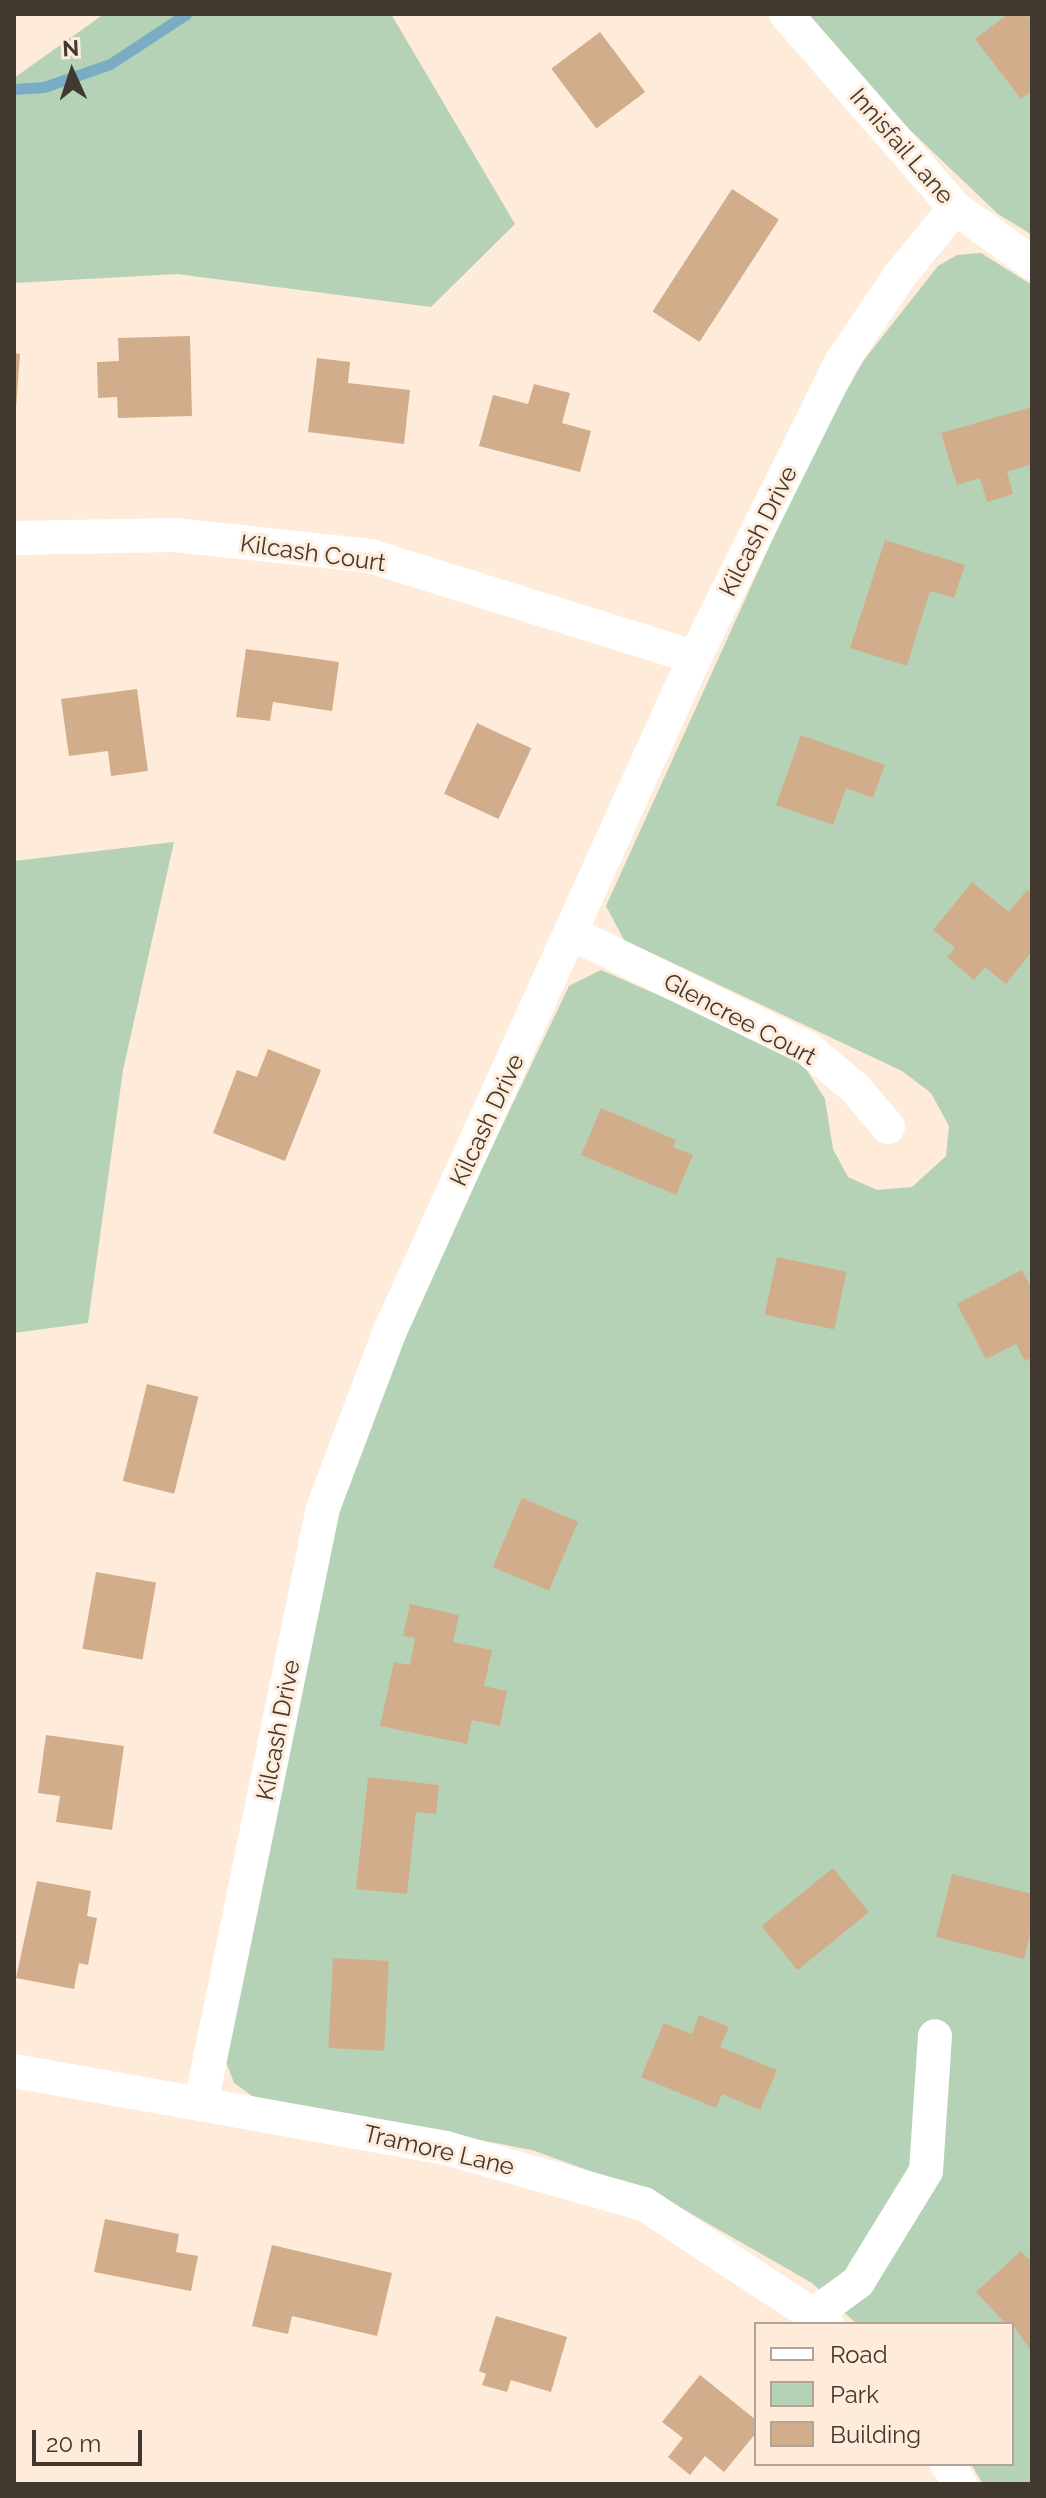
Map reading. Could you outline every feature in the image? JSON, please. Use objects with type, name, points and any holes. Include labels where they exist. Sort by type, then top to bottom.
[{"type":"street","name":"Innisfail Lane","points":[[786,14],[955,208],[1032,263]]},
{"type":"street","name":"Kilcash Drive","points":[[201,2103],[323,1508],[389,1333],[573,934],[695,657],[842,361],[901,274],[955,208]]},
{"type":"street","name":"Kilcash Court","points":[[14,538],[175,535],[370,556],[695,657]]},
{"type":"street","name":"Glencree Court","points":[[573,934],[807,1048],[855,1088],[888,1127]]},
{"type":"street","points":[[822,2318],[858,2282],[926,2171],[935,2036]]},
{"type":"street","name":"Tramore Lane","points":[[14,2071],[446,2148],[644,2204],[822,2318]]},
{"type":"street","points":[[948,2466],[960,2484]]},
{"type":"green space","points":[[104,14],[391,14],[515,224],[431,307],[177,274],[14,283],[14,78]]},
{"type":"green space","points":[[804,14],[1032,14],[1032,235],[998,214],[869,91]]},
{"type":"green space","points":[[981,253],[1032,285],[1032,2484],[983,2484],[972,2466],[1014,2466],[1014,2322],[855,2322],[812,2283],[662,2197],[532,2150],[255,2098],[234,2083],[225,2059],[330,1529],[388,1365],[569,986],[601,970],[781,1049],[803,1064],[825,1099],[833,1149],[848,1177],[877,1190],[912,1187],[946,1156],[949,1126],[931,1093],[902,1071],[624,940],[606,906],[814,448],[864,360],[938,266],[957,255]]},
{"type":"green space","points":[[174,842],[123,1070],[88,1323],[14,1333],[14,861]]},
{"type":"building","points":[[1008,14],[1032,17],[1032,90],[1021,99],[975,39]]},
{"type":"building","points":[[600,32],[645,92],[596,129],[551,69]]},
{"type":"building","points":[[732,189],[779,219],[699,342],[652,311]]},
{"type":"building","points":[[190,336],[192,416],[118,418],[117,397],[98,398],[97,362],[119,361],[118,338]]},
{"type":"building","points":[[14,353],[20,354],[16,408],[14,408]]},
{"type":"building","points":[[317,358],[350,362],[348,383],[410,390],[404,444],[308,432]]},
{"type":"building","points":[[534,384],[570,393],[562,423],[591,431],[580,472],[479,446],[493,395],[528,404]]},
{"type":"building","points":[[1032,407],[1032,464],[1007,472],[1013,494],[987,502],[980,478],[957,485],[941,433]]},
{"type":"building","points":[[885,540],[965,565],[954,598],[930,591],[907,666],[850,648]]},
{"type":"building","points":[[246,649],[339,662],[332,711],[273,702],[270,721],[236,717]]},
{"type":"building","points":[[137,689],[148,771],[111,776],[108,751],[69,756],[61,699]]},
{"type":"building","points":[[477,723],[531,748],[498,819],[444,794]]},
{"type":"building","points":[[801,735],[885,765],[873,798],[846,788],[833,825],[776,805]]},
{"type":"building","points":[[972,882],[1009,912],[1027,890],[1032,894],[1032,951],[1006,984],[985,967],[974,980],[947,957],[955,948],[933,930]]},
{"type":"building","points":[[268,1049],[321,1070],[285,1161],[213,1133],[237,1070],[257,1077]]},
{"type":"building","points":[[601,1108],[676,1140],[673,1147],[693,1155],[676,1195],[581,1155]]},
{"type":"building","points":[[777,1257],[846,1272],[834,1329],[765,1315]]},
{"type":"building","points":[[1022,1270],[1032,1289],[1032,1357],[1025,1361],[1016,1344],[986,1359],[957,1304]]},
{"type":"building","points":[[147,1384],[198,1397],[174,1494],[123,1481]]},
{"type":"building","points":[[522,1498],[578,1522],[549,1591],[493,1567]]},
{"type":"building","points":[[96,1572],[156,1583],[143,1659],[82,1649]]},
{"type":"building","points":[[410,1604],[459,1615],[453,1642],[492,1650],[484,1686],[507,1691],[500,1726],[472,1720],[467,1744],[380,1726],[394,1662],[410,1665],[415,1638],[403,1636]]},
{"type":"building","points":[[46,1735],[124,1746],[112,1830],[56,1822],[60,1796],[38,1793]]},
{"type":"building","points":[[368,1777],[439,1785],[436,1814],[416,1812],[407,1894],[356,1889]]},
{"type":"building","points":[[833,1868],[869,1912],[797,1970],[762,1926]]},
{"type":"building","points":[[952,1874],[1032,1894],[1032,1927],[1024,1959],[936,1937]]},
{"type":"building","points":[[37,1881],[91,1891],[87,1916],[97,1918],[88,1965],[79,1963],[74,1989],[16,1978]]},
{"type":"building","points":[[333,1958],[389,1961],[384,2051],[328,2048]]},
{"type":"building","points":[[699,2015],[729,2027],[720,2047],[777,2070],[760,2110],[722,2094],[716,2108],[641,2077],[664,2023],[692,2034]]},
{"type":"building","points":[[105,2219],[179,2234],[176,2252],[198,2256],[191,2291],[94,2272]]},
{"type":"building","points":[[272,2245],[392,2273],[377,2336],[292,2316],[288,2334],[252,2326]]},
{"type":"building","points":[[1021,2251],[1032,2263],[1032,2352],[1014,2327],[1014,2322],[1004,2322],[976,2292]]},
{"type":"building","points":[[496,2316],[567,2337],[551,2392],[511,2380],[507,2392],[482,2385],[486,2374],[479,2371]]},
{"type":"building","points":[[700,2375],[754,2418],[754,2435],[724,2472],[705,2456],[690,2475],[668,2457],[683,2438],[662,2422]]},
{"type":"waterway","points":[[14,89],[44,87],[110,64],[186,14]]}]
